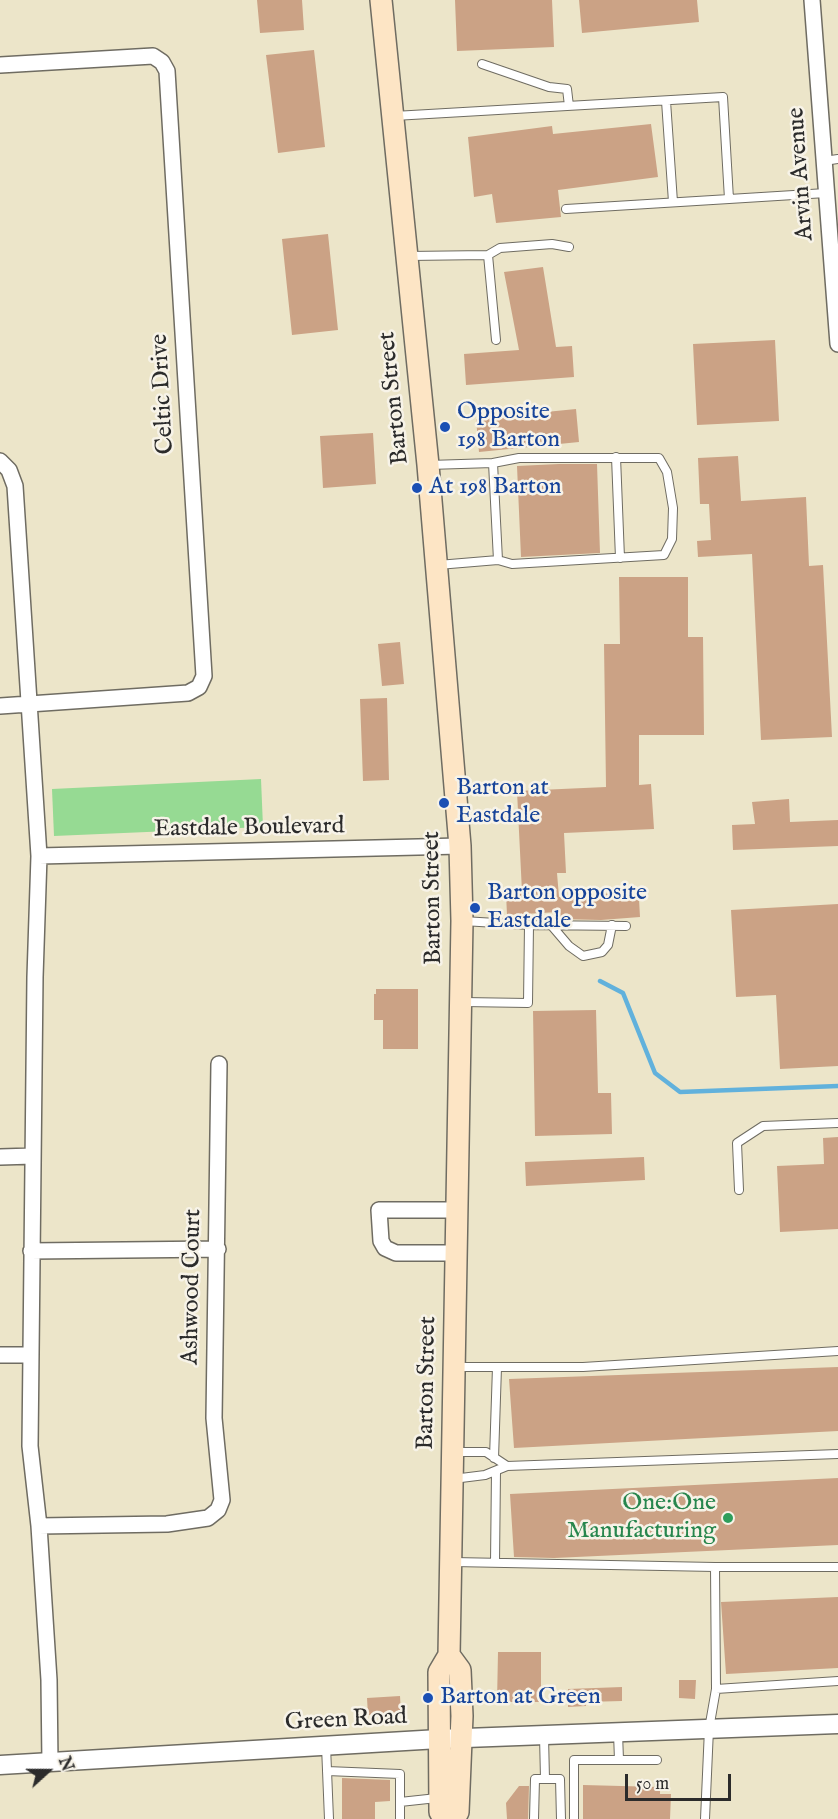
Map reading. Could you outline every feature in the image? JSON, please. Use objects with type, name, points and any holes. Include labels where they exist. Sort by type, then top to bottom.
[{"type":"main road","name":"Barton Street","points":[[381,0],[428,465],[460,846],[462,921],[455,1210],[449,1655],[439,1672],[440,1812],[445,1819]]},
{"type":"main road","name":"Barton Street","points":[[449,1655],[460,1670],[462,1738],[458,1812],[454,1819]]},
{"type":"street","name":"Arvin Avenue","points":[[812,0],[831,160],[826,193],[838,344]]},
{"type":"street","name":"Celtic Drive","points":[[0,65],[153,56],[162,62],[167,71],[204,676],[199,687],[188,693],[0,706]]},
{"type":"street","points":[[0,461],[9,470],[15,486],[39,856],[35,977],[30,1446],[39,1526],[49,1680],[50,1763]]},
{"type":"street","name":"Eastdale Boulevard","points":[[39,856],[460,846]]},
{"type":"street","name":"Ashwood Court","points":[[39,1526],[168,1524],[208,1518],[218,1510],[222,1500],[214,1418],[219,1064]]},
{"type":"street","points":[[0,1156],[33,1156]]},
{"type":"street","points":[[455,1210],[379,1210],[381,1241],[385,1248],[396,1253],[455,1253]]},
{"type":"street","points":[[31,1251],[218,1248]]},
{"type":"street","points":[[0,1355],[31,1355]]},
{"type":"street","name":"Green Road","points":[[0,1765],[439,1739],[838,1724]]},
{"type":"lane","points":[[482,64],[549,87],[567,89],[569,106]]},
{"type":"lane","points":[[393,116],[723,97],[729,199]]},
{"type":"lane","points":[[666,100],[673,202]]},
{"type":"lane","points":[[566,209],[826,193]]},
{"type":"lane","points":[[407,256],[488,255],[500,248],[552,244],[569,247]]},
{"type":"lane","points":[[488,255],[495,340]]},
{"type":"lane","points":[[616,457],[620,558]]},
{"type":"lane","points":[[428,465],[493,463],[519,458],[659,458],[667,472],[673,508],[672,539],[664,555],[512,564],[498,560],[436,565]]},
{"type":"lane","points":[[493,463],[498,560]]},
{"type":"lane","points":[[462,921],[529,925],[626,926]]},
{"type":"lane","points":[[460,1002],[528,1003],[529,925]]},
{"type":"lane","points":[[551,925],[568,946],[583,956],[602,952],[608,945],[612,925]]},
{"type":"lane","points":[[739,1190],[737,1143],[763,1126],[838,1123]]},
{"type":"lane","points":[[454,1367],[583,1367],[838,1351]]},
{"type":"lane","points":[[494,1458],[497,1367]]},
{"type":"lane","points":[[452,1452],[486,1452],[507,1466]]},
{"type":"lane","points":[[452,1479],[485,1475],[507,1466],[838,1454]]},
{"type":"lane","points":[[495,1563],[496,1471]]},
{"type":"lane","points":[[450,1562],[838,1567]]},
{"type":"lane","points":[[705,1819],[709,1729],[716,1689],[716,1567]]},
{"type":"lane","points":[[716,1689],[838,1681]]},
{"type":"lane","points":[[618,1733],[619,1760]]},
{"type":"lane","points":[[544,1735],[545,1779]]},
{"type":"lane","points":[[326,1746],[329,1819]]},
{"type":"lane","points":[[574,1819],[574,1760],[657,1760]]},
{"type":"lane","points":[[327,1771],[400,1774],[400,1819]]},
{"type":"lane","points":[[534,1819],[538,1803],[535,1779],[560,1779],[558,1803],[561,1819]]},
{"type":"lane","points":[[400,1802],[440,1797]]},
{"type":"green space","points":[[261,779],[263,827],[54,836],[52,789]]},
{"type":"building","points":[[257,0],[302,0],[304,30],[260,33]]},
{"type":"building","points":[[455,0],[552,0],[554,47],[457,51]]},
{"type":"building","points":[[579,0],[697,0],[699,22],[582,33]]},
{"type":"building","points":[[314,50],[325,147],[278,153],[266,55]]},
{"type":"building","points":[[651,124],[658,177],[558,190],[561,217],[496,223],[492,194],[474,197],[468,137],[552,126],[553,134]]},
{"type":"building","points":[[328,234],[338,330],[292,335],[282,239]]},
{"type":"building","points":[[543,267],[556,347],[572,346],[574,377],[466,385],[464,354],[519,350],[504,272]]},
{"type":"building","points":[[775,340],[779,421],[697,425],[693,344]]},
{"type":"building","points":[[576,409],[579,442],[479,452],[476,419]]},
{"type":"building","points":[[373,433],[376,484],[323,488],[320,436]]},
{"type":"building","points":[[738,456],[741,501],[806,497],[809,566],[823,565],[832,737],[761,740],[752,554],[698,557],[697,541],[711,540],[709,504],[700,504],[698,458]]},
{"type":"building","points":[[597,464],[600,553],[521,557],[517,466]]},
{"type":"building","points":[[619,577],[688,577],[688,637],[703,637],[704,735],[639,735],[639,785],[651,784],[654,829],[564,833],[566,873],[557,873],[559,897],[628,892],[629,900],[639,899],[640,917],[601,920],[558,919],[558,912],[507,915],[506,893],[522,892],[517,791],[606,787],[604,644],[620,644]]},
{"type":"building","points":[[400,642],[404,684],[382,686],[378,644]]},
{"type":"building","points":[[387,698],[389,780],[363,781],[360,699]]},
{"type":"building","points":[[789,799],[790,822],[838,820],[838,846],[733,850],[732,825],[755,824],[752,802]]},
{"type":"building","points":[[838,904],[838,1066],[780,1069],[776,995],[736,997],[731,910]]},
{"type":"building","points":[[376,989],[418,989],[418,1049],[383,1049],[383,1020],[374,1020]]},
{"type":"building","points":[[596,1010],[598,1093],[611,1093],[612,1134],[535,1136],[533,1011]]},
{"type":"building","points":[[838,1137],[838,1229],[780,1232],[777,1166],[824,1164],[823,1138]]},
{"type":"building","points":[[644,1157],[645,1180],[526,1186],[525,1162]]},
{"type":"building","points":[[838,1367],[838,1431],[514,1448],[509,1379]]},
{"type":"building","points":[[838,1478],[838,1545],[554,1558],[514,1557],[510,1494]]},
{"type":"building","points":[[838,1597],[838,1668],[726,1674],[721,1602]]},
{"type":"building","points":[[498,1652],[541,1652],[541,1702],[497,1702]]},
{"type":"building","points":[[679,1680],[696,1680],[695,1699],[679,1698]]},
{"type":"building","points":[[622,1687],[622,1701],[586,1702],[586,1706],[568,1707],[568,1689]]},
{"type":"building","points":[[400,1696],[401,1713],[368,1715],[367,1698]]},
{"type":"building","points":[[342,1778],[390,1780],[390,1801],[375,1802],[375,1819],[342,1819]]},
{"type":"building","points":[[583,1785],[660,1787],[660,1794],[671,1794],[670,1819],[583,1819]]},
{"type":"building","points":[[519,1786],[529,1786],[528,1819],[507,1819],[506,1803]]},
{"type":"waterway","points":[[600,981],[623,993],[655,1073],[680,1092],[838,1086]]},
{"type":"place","name":"Opposite 198 Barton","points":[[445,427]]},
{"type":"place","name":"At 198 Barton","points":[[417,488]]},
{"type":"place","name":"Barton at Eastdale","points":[[444,803]]},
{"type":"place","name":"Barton opposite Eastdale","points":[[475,908]]},
{"type":"place","name":"One:One Manufacturing","points":[[728,1518]]},
{"type":"place","name":"Barton at Green","points":[[428,1698]]}]
